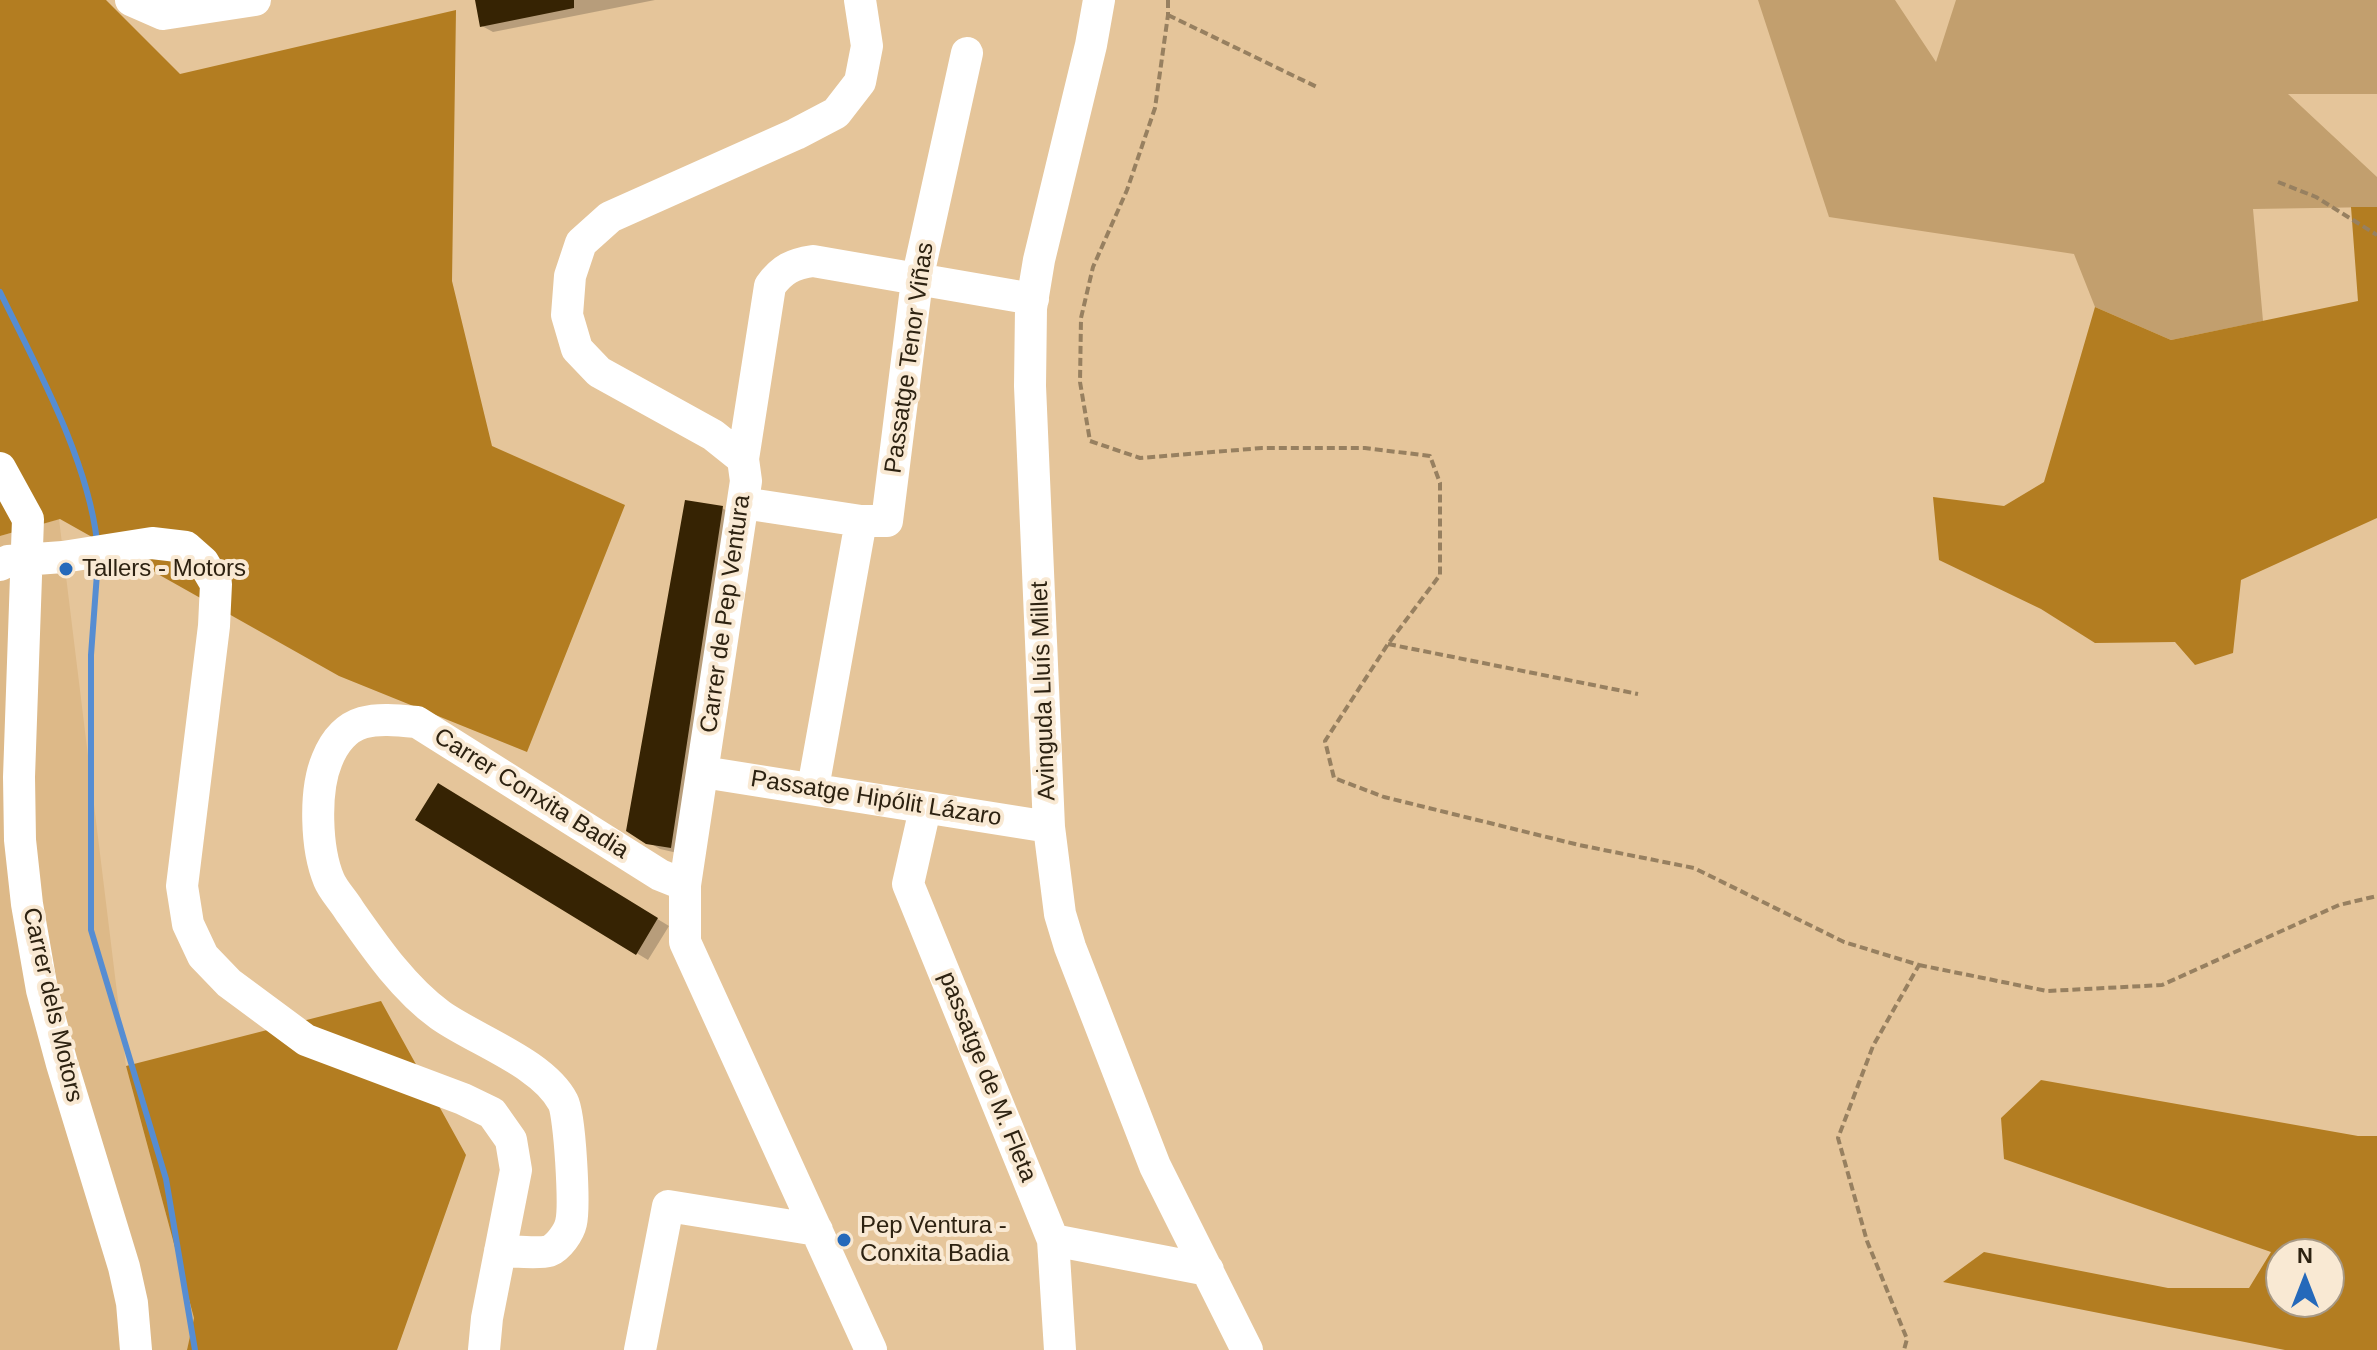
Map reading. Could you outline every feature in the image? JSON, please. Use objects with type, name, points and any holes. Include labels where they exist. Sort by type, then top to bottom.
[{"type":"street","points":[[131,0],[163,14],[255,0]]},
{"type":"street","name":"Carrer de Pep Ventura","points":[[860,0],[867,46],[860,82],[836,113],[610,217],[581,243],[570,276],[567,315],[577,349],[599,372],[713,435],[743,459],[746,481],[685,885],[685,942],[871,1350]]},
{"type":"street","name":"Avinguda Lluís Millet","points":[[1099,0],[1039,260],[1033,299],[1030,386],[1049,827],[1060,914],[1070,947],[1155,1166],[1247,1350]]},
{"type":"street","name":"Passatge Tenor Viñas","points":[[861,521],[887,521],[917,280],[967,53]]},
{"type":"street","points":[[743,459],[770,286],[780,271],[794,264],[813,261],[1033,299]]},
{"type":"street","name":"Carrer dels Motors","points":[[0,468],[28,519],[14,562],[20,840],[27,904],[42,990],[124,1267],[132,1303],[136,1350]]},
{"type":"street","points":[[743,503],[861,521],[813,788]]},
{"type":"street","points":[[14,562],[152,543],[186,547],[203,562],[216,584],[214,626],[182,886],[188,924],[203,956],[229,983],[306,1040],[463,1099],[492,1113],[511,1140],[516,1170],[487,1318],[484,1350]]},
{"type":"street","name":"Carrer Conxita Badia","points":[[500,1251],[549,1251],[562,1240],[571,1222],[570,1136],[564,1103],[539,1074],[440,1015],[397,975],[361,927],[329,881],[320,847],[319,802],[326,761],[345,730],[377,718],[417,722],[660,875],[685,885]]},
{"type":"street","name":"Passatge Hipólit Lázaro","points":[[703,772],[1049,827]]},
{"type":"street","name":"passatge de M. Fleta","points":[[925,809],[908,884],[1053,1240],[1060,1350]]},
{"type":"street","points":[[640,1350],[668,1206],[817,1230]]},
{"type":"street","points":[[1053,1240],[1208,1270]]},
{"type":"path","points":[[1168,0],[1155,108],[1127,190],[1093,267],[1081,318],[1080,382],[1090,441],[1140,458],[1262,448],[1365,448],[1430,456],[1440,483],[1440,575],[1388,644],[1325,741],[1334,778],[1384,797],[1579,845],[1694,868],[1844,942],[1919,965],[2047,991],[2162,985],[2339,905],[2377,896]]},
{"type":"path","points":[[1168,15],[1319,88]]},
{"type":"path","points":[[2278,182],[2316,197],[2377,235]]},
{"type":"path","points":[[1388,644],[1638,694]]},
{"type":"path","points":[[1904,1350],[1907,1339],[1867,1241],[1838,1138],[1873,1046],[1919,965]]},
{"type":"shaded area","points":[[0,0],[106,0],[180,74],[456,10],[452,281],[492,446],[625,505],[527,752],[339,676],[60,519],[0,536]]},
{"type":"shaded area","points":[[1758,0],[1895,0],[1936,62],[1956,0],[2377,0],[2377,94],[2288,94],[2377,177],[2377,207],[2253,209],[2263,321],[2171,340],[2095,307],[2074,254],[1829,217]]},
{"type":"shaded area","points":[[2351,207],[2377,207],[2377,518],[2241,580],[2233,653],[2195,665],[2175,642],[2095,643],[2041,609],[1939,560],[1933,497],[2004,506],[2044,482],[2095,307],[2171,340],[2358,301]]},
{"type":"shaded area","points":[[59,519],[126,1066],[194,1318],[187,1350],[0,1350],[0,536]]},
{"type":"shaded area","points":[[381,1001],[466,1155],[397,1350],[187,1350],[194,1318],[126,1066]]},
{"type":"shaded area","points":[[2041,1080],[2358,1136],[2377,1136],[2377,1350],[2285,1350],[1943,1282],[1984,1252],[2168,1288],[2249,1288],[2265,1262],[2265,1318],[2345,1318],[2345,1238],[2265,1238],[2265,1250],[2004,1159],[2001,1118]]},
{"type":"building","points":[[475,0],[574,0],[574,8],[480,27]]},
{"type":"building","points":[[685,500],[723,506],[671,848],[646,844],[626,831]]},
{"type":"building","points":[[438,783],[658,918],[636,955],[415,820]]},
{"type":"waterway","points":[[0,292],[72,445],[83,477],[97,541]]},
{"type":"waterway","points":[[98,560],[91,655],[91,930],[166,1179],[195,1350]]},
{"type":"place","name":"Tallers - Motors","points":[[66,569]]},
{"type":"place","name":"Pep Ventura - Conxita Badia","points":[[844,1240]]}]
